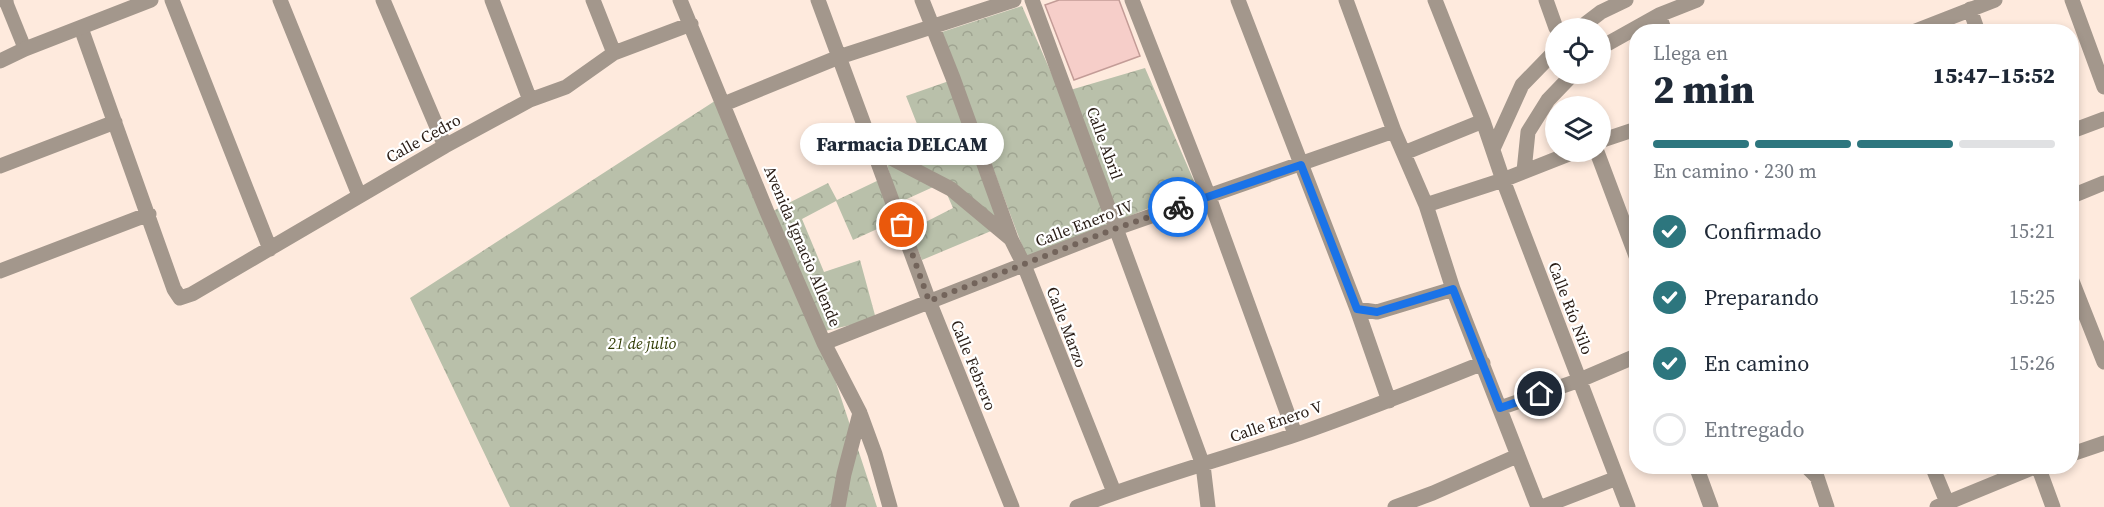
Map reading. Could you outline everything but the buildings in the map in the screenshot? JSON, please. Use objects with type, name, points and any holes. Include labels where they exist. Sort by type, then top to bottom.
[{"type":"street","points":[[0,61],[151,0]]},
{"type":"street","points":[[172,0],[270,249]]},
{"type":"street","points":[[280,0],[359,195]]},
{"type":"street","points":[[383,0],[445,146]]},
{"type":"street","points":[[492,0],[531,100]]},
{"type":"street","points":[[593,0],[614,53]]},
{"type":"street","name":"Avenida Ignacio Allende","points":[[680,0],[767,212],[824,343],[860,413],[875,454],[890,507]]},
{"type":"street","name":"Calle Febrero","points":[[818,0],[929,301],[1012,507]]},
{"type":"street","name":"Calle Marzo","points":[[922,0],[953,78],[1011,239],[1024,265],[1114,492]]},
{"type":"street","points":[[724,104],[839,57],[1014,0]]},
{"type":"street","name":"Calle Abril","points":[[1032,0],[1181,400],[1203,465],[1208,507]]},
{"type":"street","points":[[1132,0],[1209,197],[1295,434]]},
{"type":"street","points":[[1238,0],[1357,309],[1389,401]]},
{"type":"street","points":[[1346,0],[1394,131],[1426,205],[1453,289],[1484,363],[1517,456],[1540,507],[1617,478]]},
{"type":"street","name":"Calle Río Nilo","points":[[1436,0],[1628,507]]},
{"type":"street","points":[[1546,0],[1552,18]]},
{"type":"street","points":[[1593,18],[1626,0]]},
{"type":"street","points":[[1643,24],[1697,0]]},
{"type":"street","points":[[1933,24],[1995,0]]},
{"type":"street","points":[[2072,0],[2104,87]]},
{"type":"street","points":[[6,1],[25,49]]},
{"type":"street","points":[[1970,9],[1975,24]]},
{"type":"street","points":[[1659,15],[1662,24]]},
{"type":"street","name":"Calle Cedro","points":[[149,214],[174,289],[180,298],[192,294],[445,146],[531,100],[566,87],[614,53],[691,24]]},
{"type":"street","points":[[0,271],[149,214],[81,28]]},
{"type":"street","points":[[1611,42],[1629,32]]},
{"type":"street","points":[[1493,149],[1522,85],[1545,61]]},
{"type":"street","points":[[1524,171],[1528,132],[1548,100],[1563,84]]},
{"type":"street","points":[[2079,128],[2104,119]]},
{"type":"street","points":[[1404,153],[1483,121]]},
{"type":"street","points":[[0,166],[115,122]]},
{"type":"street","name":"Calle Enero IV","points":[[824,343],[1117,228],[1394,131]]},
{"type":"street","points":[[1611,137],[1629,131]]},
{"type":"street","points":[[873,149],[951,189],[1011,239]]},
{"type":"street","points":[[1426,205],[1503,180],[1548,162]]},
{"type":"street","points":[[1601,162],[1629,237]]},
{"type":"street","points":[[2079,193],[2104,183]]},
{"type":"street","points":[[1357,309],[1377,312],[1453,289]]},
{"type":"street","points":[[2079,299],[2104,363]]},
{"type":"street","points":[[1500,408],[1580,380],[1629,359]]},
{"type":"street","name":"Calle Enero V","points":[[1077,507],[1114,492],[1203,465],[1389,401],[1484,363]]},
{"type":"street","points":[[838,507],[860,413]]},
{"type":"street","points":[[2079,452],[2104,443]]},
{"type":"street","points":[[1395,507],[1436,500],[1517,456]]},
{"type":"street","points":[[1699,474],[1711,507]]},
{"type":"street","points":[[1814,474],[1827,507]]},
{"type":"street","points":[[1934,474],[1944,506],[2018,474]]},
{"type":"street","points":[[2040,474],[2053,507]]},
{"type":"green space","points":[[1022,6],[1060,93],[1145,68],[1197,188],[1027,259],[942,32]]},
{"type":"green space","points":[[949,81],[1003,226],[922,260],[910,230],[953,208],[942,183],[898,203],[882,147],[919,129],[906,96]]},
{"type":"green space","name":"21 de julio","points":[[721,97],[820,334],[877,507],[510,507],[410,298]]},
{"type":"green space","points":[[881,179],[897,220],[853,240],[836,201],[802,219],[824,272],[860,260],[876,319],[825,331],[773,211],[828,183],[837,200]]},
{"type":"way so far","points":[[902,225],[929,301],[1117,228],[1178,207]]},
{"type":"place","name":"Farmacia DELCAM","points":[[902,225]]},
{"type":"route","points":[[1178,207],[1301,165],[1357,309],[1377,312],[1453,289],[1500,408],[1540,394]]}]
